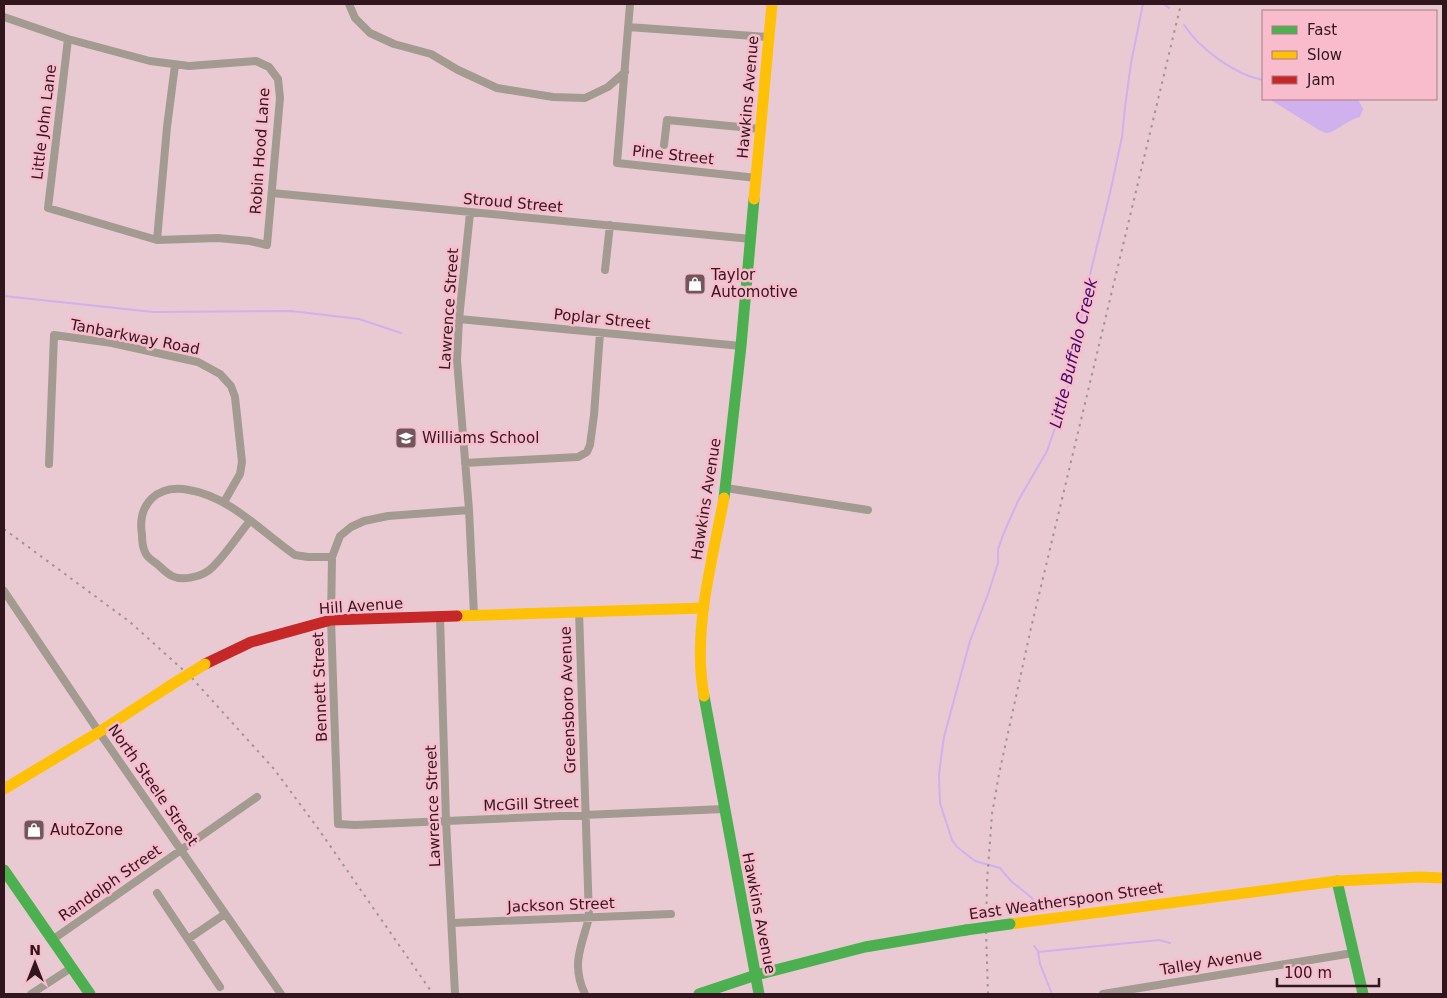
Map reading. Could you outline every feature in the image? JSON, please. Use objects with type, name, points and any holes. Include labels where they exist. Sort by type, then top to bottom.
[{"type":"street","points":[[349,4],[355,18],[370,33],[394,44],[431,54],[458,70],[497,88],[553,97],[585,98],[608,87],[624,72],[630,4]]},
{"type":"street","name":"Hawkins Avenue","points":[[759,994],[702,684],[701,636],[704,608],[726,488],[742,346],[772,4]]},
{"type":"street","name":"Robin Hood Lane","points":[[4,17],[68,39],[150,61],[189,66],[256,61],[269,67],[278,80],[280,98],[267,246],[250,241],[218,238],[157,240]]},
{"type":"street","points":[[628,27],[769,37]]},
{"type":"street","name":"Little John Lane","points":[[68,39],[48,208],[157,240]]},
{"type":"street","points":[[157,240],[167,127],[175,65]]},
{"type":"street","name":"Pine Street","points":[[624,72],[617,163],[756,178]]},
{"type":"street","points":[[664,145],[667,120],[761,128]]},
{"type":"street","name":"Stroud Street","points":[[272,193],[751,239]]},
{"type":"street","name":"Lawrence Street","points":[[470,213],[459,319],[457,360],[469,510],[474,615]]},
{"type":"street","points":[[605,270],[610,225]]},
{"type":"street","name":"Poplar Street","points":[[459,319],[742,346]]},
{"type":"street","points":[[465,463],[578,457],[586,453],[590,445],[593,422],[600,333]]},
{"type":"street","name":"Tanbarkway Road","points":[[49,464],[54,336],[112,343],[198,362],[220,374],[231,386],[236,397],[242,462],[240,474],[224,502]]},
{"type":"street","points":[[726,488],[868,510]]},
{"type":"street","points":[[250,522],[210,570],[194,577],[174,577],[146,555],[141,517],[146,503],[154,498],[177,489],[188,490],[202,493],[224,502],[295,555],[332,557]]},
{"type":"street","name":"Bennett Street","points":[[338,824],[331,620],[332,557],[340,536],[351,527],[364,521],[388,516],[469,510]]},
{"type":"street","name":"North Steele Street","points":[[4,591],[99,732],[281,994]]},
{"type":"street","name":"Hill Avenue","points":[[4,788],[99,732],[205,664],[251,642],[331,620],[704,608]]},
{"type":"street","name":"Greensboro Avenue","points":[[579,611],[589,918],[577,960],[577,972],[585,994]]},
{"type":"street","name":"Lawrence Street","points":[[440,616],[446,821],[455,994]]},
{"type":"street","name":"Randolph Street","points":[[52,940],[257,797]]},
{"type":"street","name":"McGill Street","points":[[338,824],[355,825],[724,809]]},
{"type":"street","points":[[4,870],[90,994]]},
{"type":"street","name":"East Weatherspoon Street","points":[[700,994],[756,975],[865,947],[966,930],[1337,882],[1420,877],[1443,878]]},
{"type":"street","points":[[1337,882],[1363,994]]},
{"type":"street","points":[[157,893],[220,987]]},
{"type":"street","points":[[188,939],[225,914]]},
{"type":"street","name":"Jackson Street","points":[[452,923],[671,914]]},
{"type":"street","name":"Talley Avenue","points":[[1103,994],[1353,953]]},
{"type":"street","points":[[31,994],[71,968]]},
{"type":"shaded area","points":[[1271,100],[1358,100],[1363,109],[1360,117],[1351,120],[1334,131],[1326,133]]},
{"type":"waterway","name":"Little Buffalo Creek","points":[[1037,910],[1032,898],[1011,881],[1000,868],[975,861],[957,847],[952,840],[940,803],[939,775],[944,737],[970,641],[998,563],[998,549],[1018,501],[1047,451],[1064,402],[1086,291],[1122,137],[1131,63],[1143,4]]},
{"type":"waterway","points":[[1164,4],[1169,8]]},
{"type":"waterway","points":[[1184,25],[1199,43],[1219,60],[1241,73],[1262,80]]},
{"type":"waterway","points":[[4,296],[153,312],[291,311],[359,319],[401,333]]},
{"type":"waterway","points":[[1038,952],[1159,940],[1170,943]]},
{"type":"waterway","name":"Little Buffalo Creek","points":[[1034,946],[1038,951],[1040,964],[1052,994]]},
{"type":"railway","points":[[988,994],[987,882],[992,814],[999,774],[1031,628],[1181,4]]},
{"type":"railway","points":[[4,529],[130,622],[191,677],[274,769],[317,827],[433,994]]},
{"type":"traffic: fast","points":[[724,498],[741,346],[754,199]]},
{"type":"traffic: fast","points":[[704,696],[759,994]]},
{"type":"traffic: fast","points":[[4,870],[90,994]]},
{"type":"traffic: fast","points":[[1337,881],[1363,994]]},
{"type":"traffic: fast","points":[[966,930],[1010,924]]},
{"type":"traffic: fast","points":[[699,994],[756,975],[865,947],[966,930]]},
{"type":"traffic: slow","points":[[754,199],[772,4]]},
{"type":"traffic: slow","points":[[704,696],[700,647],[702,622],[709,572],[724,498]]},
{"type":"traffic: slow","points":[[457,616],[704,608]]},
{"type":"traffic: slow","points":[[168,687],[205,664]]},
{"type":"traffic: slow","points":[[4,789],[99,732],[168,687]]},
{"type":"traffic: slow","points":[[1010,924],[1337,881],[1420,877],[1443,878]]},
{"type":"traffic: jam","points":[[205,664],[251,642],[331,620],[457,616]]},
{"type":"place","name":"Taylor Automotive","points":[[695,284]]},
{"type":"place","name":"Williams School","points":[[406,438]]},
{"type":"place","name":"AutoZone","points":[[34,830]]}]
